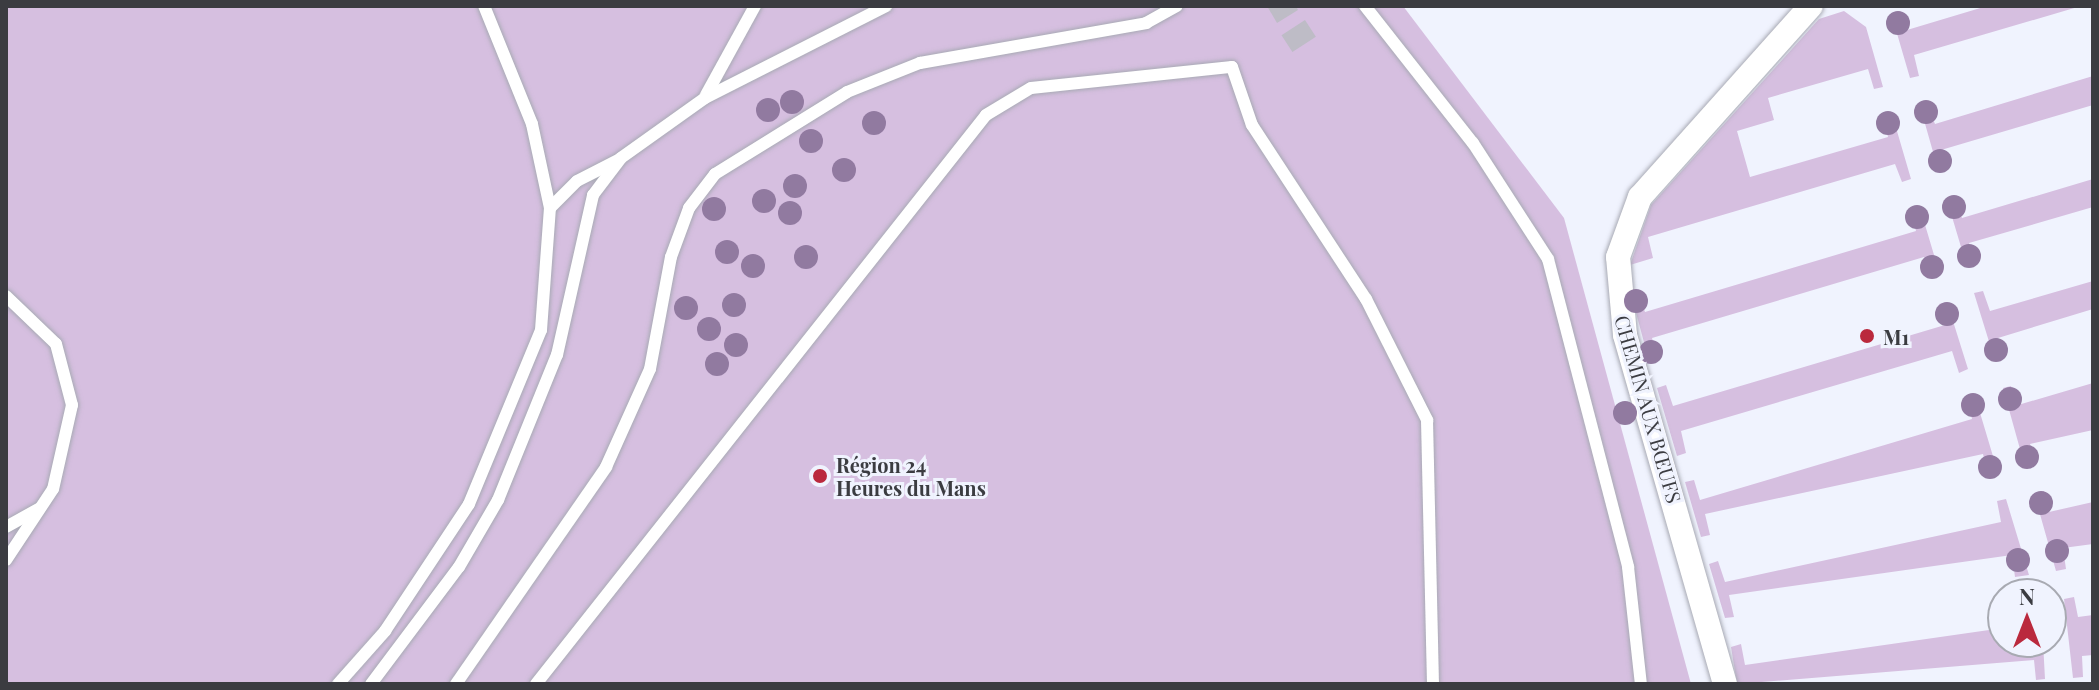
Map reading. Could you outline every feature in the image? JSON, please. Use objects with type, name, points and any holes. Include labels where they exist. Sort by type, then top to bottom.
[{"type":"street","name":"CHEMIN AUX BŒUFS","points":[[1725,684],[1625,335],[1618,257],[1640,197],[1811,6]]},
{"type":"lane","points":[[338,684],[439,554],[512,412],[546,305],[550,208],[532,124],[484,6]]},
{"type":"lane","points":[[705,98],[755,6]]},
{"type":"lane","points":[[550,208],[577,181],[621,158],[705,98],[886,6]]},
{"type":"lane","points":[[456,684],[606,467],[650,369],[685,220],[715,174],[847,92],[920,63],[1146,23],[1177,6]]},
{"type":"lane","points":[[1365,6],[1473,143],[1548,259],[1628,567],[1641,684]]},
{"type":"lane","points":[[536,684],[986,115],[1031,88],[1232,67],[1252,125],[1366,299],[1427,420],[1433,684]]},
{"type":"lane","points":[[371,684],[459,567],[498,500],[557,355],[585,212],[621,158]]},
{"type":"lane","points":[[6,296],[45,328],[69,383],[69,438],[42,507],[6,560]]},
{"type":"lane","points":[[6,527],[42,507]]},
{"type":"shaded area","name":"Région 24 Heures du Mans","points":[[6,6],[1403,6],[1564,218],[1691,684],[6,684]]},
{"type":"shaded area","points":[[1987,6],[2081,6],[1914,55],[1919,76],[1910,78],[1891,13],[1900,11],[1907,30]]},
{"type":"shaded area","points":[[1844,11],[1866,27],[1883,87],[1874,89],[1868,69],[1768,98],[1774,120],[1737,131],[1750,177],[1888,137],[1883,116],[1892,114],[1911,179],[1902,182],[1895,164],[1648,237],[1653,258],[1630,265],[1651,205],[1819,19]]},
{"type":"shaded area","points":[[2093,76],[2093,105],[1941,150],[1946,171],[1939,173],[1920,106],[1927,104],[1935,124]]},
{"type":"shaded area","points":[[2093,179],[2093,207],[1969,243],[1975,264],[1967,267],[1947,200],[1955,198],[1962,218]]},
{"type":"shaded area","points":[[1920,208],[1940,275],[1931,278],[1924,257],[1652,338],[1658,359],[1649,361],[1631,294],[1638,292],[1645,312],[1916,231],[1911,211]]},
{"type":"shaded area","points":[[2093,281],[2093,309],[1998,338],[2004,358],[1995,361],[1974,293],[1983,291],[1990,311]]},
{"type":"shaded area","points":[[1947,302],[1968,369],[1959,373],[1952,351],[1681,431],[1686,453],[1677,456],[1657,388],[1666,385],[1673,406],[1945,325],[1939,304]]},
{"type":"shaded area","points":[[2093,383],[2093,430],[2030,444],[2035,464],[2025,467],[2003,388],[2011,386],[2018,405]]},
{"type":"shaded area","points":[[1975,396],[1998,473],[1988,475],[1983,454],[1705,514],[1710,535],[1701,537],[1685,482],[1694,480],[1700,500],[1972,419],[1967,398]]},
{"type":"shaded area","points":[[2044,491],[2049,512],[2093,502],[2093,544],[2063,548],[2066,569],[2056,571],[2034,493]]},
{"type":"shaded area","points":[[2006,499],[2029,575],[2015,577],[2012,555],[1729,595],[1734,617],[1725,618],[1709,564],[1718,561],[1725,582],[2001,522],[1997,501]]},
{"type":"shaded area","points":[[2074,597],[2078,617],[2093,615],[2093,655],[2082,656],[2083,677],[2073,678],[2067,598]]},
{"type":"shaded area","points":[[1987,630],[1987,658],[2044,658],[2045,679],[2036,680],[2034,660],[1737,684],[1731,647],[1741,644],[1745,665]]},
{"type":"building","points":[[1267,6],[1296,6],[1298,10],[1277,23]]},
{"type":"building","points":[[1305,20],[1316,37],[1292,52],[1282,35]]},
{"type":"place","name":"M1","points":[[1867,336]]},
{"type":"place","name":"Région 24 Heures du Mans","points":[[820,476]]}]
